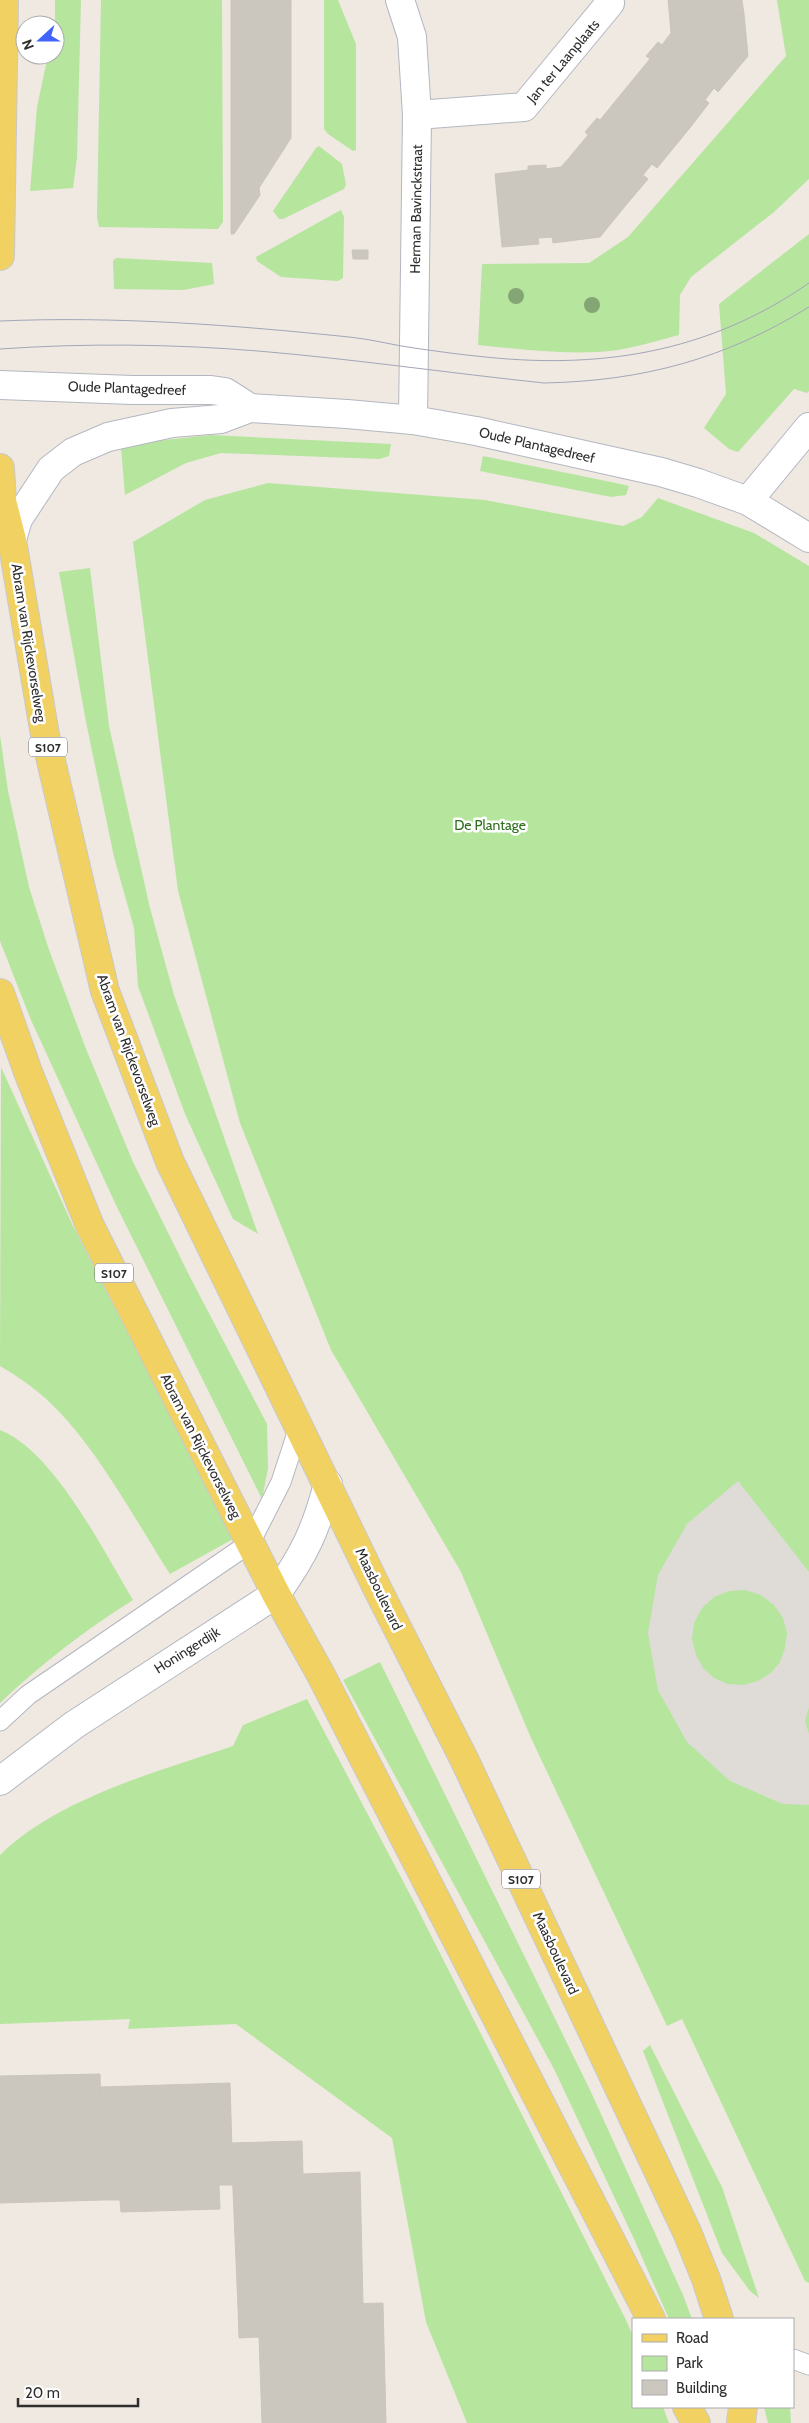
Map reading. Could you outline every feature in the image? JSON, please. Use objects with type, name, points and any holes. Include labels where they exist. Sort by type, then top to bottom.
[{"type":"main road","points":[[0,256],[4,0]]},
{"type":"main road","name":"Abram van Rijckevorselweg","points":[[0,468],[2,501],[12,540],[45,735],[105,991],[170,1162],[328,1484]]},
{"type":"main road","name":"Abram van Rijckevorselweg","points":[[0,993],[28,1072],[90,1226],[276,1594]]},
{"type":"main road","name":"Maasboulevard","points":[[328,1484],[379,1592],[468,1768],[642,2134],[706,2279],[719,2318]]},
{"type":"main road","name":"S107","points":[[276,1594],[321,1675],[649,2318]]},
{"type":"main road","points":[[688,2408],[696,2423]]},
{"type":"main road","points":[[741,2423],[743,2408]]},
{"type":"street","name":"Herman Bavinckstraat","points":[[400,0],[412,37],[417,115],[413,420]]},
{"type":"street","name":"Jan ter Laanplaats","points":[[417,115],[524,107],[610,3],[609,0]]},
{"type":"street","name":"Oude Plantagedreef","points":[[0,386],[211,390],[225,392],[250,408]]},
{"type":"street","name":"Oude Plantagedreef","points":[[12,540],[18,519],[51,469],[73,452],[108,437],[172,423],[220,419],[250,408],[413,420],[476,431],[661,472],[748,501],[809,538]]},
{"type":"street","points":[[748,501],[809,427]]},
{"type":"street","name":"Honingerdijk","points":[[0,1781],[74,1725],[276,1594],[296,1566],[314,1532],[328,1484]]},
{"type":"lane","points":[[0,1721],[28,1695],[250,1543],[281,1482],[299,1427]]},
{"type":"lane","points":[[706,2279],[716,2300],[730,2318]]},
{"type":"lane","points":[[794,2360],[809,2365]]},
{"type":"green space","points":[[55,0],[81,0],[77,158],[73,188],[30,191],[37,107],[46,65],[65,65],[65,15],[55,15]]},
{"type":"green space","points":[[101,0],[222,0],[223,222],[218,229],[99,227],[97,217]]},
{"type":"green space","points":[[324,0],[338,0],[356,44],[356,150],[353,151],[328,134],[324,129]]},
{"type":"green space","points":[[777,0],[809,0],[809,179],[774,212],[691,277],[680,295],[679,335],[628,348],[597,352],[552,352],[478,345],[482,264],[589,263],[628,237],[786,56]]},
{"type":"green space","points":[[319,146],[342,164],[346,185],[344,189],[283,219],[279,219],[273,211]]},
{"type":"green space","points":[[341,210],[344,217],[343,278],[338,281],[281,277],[257,261],[256,257]]},
{"type":"green space","points":[[809,234],[809,391],[807,393],[794,389],[738,452],[729,449],[704,428],[726,394],[719,304]]},
{"type":"green space","points":[[116,258],[212,263],[214,284],[184,290],[114,289],[113,261]]},
{"type":"green space","points":[[211,435],[391,444],[389,456],[379,459],[221,453],[186,463],[125,495],[121,448],[156,441]]},
{"type":"green space","points":[[483,456],[629,486],[626,495],[611,497],[480,471]]},
{"type":"green space","name":"De Plantage","points":[[268,483],[485,500],[623,526],[642,517],[658,498],[754,533],[809,566],[809,2283],[805,2281],[682,2019],[667,2026],[531,1738],[461,1572],[331,1350],[240,1123],[178,891],[133,542],[205,500]]},
{"type":"green space","points":[[90,568],[109,726],[150,908],[174,995],[258,1234],[233,1219],[185,1114],[138,986],[134,928],[114,857],[86,722],[59,572]]},
{"type":"green space","points":[[0,735],[8,791],[29,887],[48,947],[86,1049],[133,1162],[190,1277],[267,1424],[268,1468],[262,1499],[115,1203],[31,1020],[0,941]]},
{"type":"green space","points":[[1,1067],[72,1224],[233,1539],[170,1574],[124,1499],[89,1447],[50,1403],[19,1377],[0,1366]]},
{"type":"green space","points":[[0,1430],[20,1441],[58,1480],[76,1505],[133,1600],[64,1648],[0,1703]]},
{"type":"green space","points":[[380,1662],[591,2092],[692,2318],[669,2318],[634,2239],[554,2069],[343,1680]]},
{"type":"green space","points":[[307,1699],[414,1902],[626,2320],[632,2334],[632,2408],[663,2408],[669,2423],[467,2423],[426,2322],[392,2138],[236,2024],[128,2029],[130,2019],[0,2024],[0,1855],[24,1835],[79,1802],[141,1777],[233,1746],[243,1725]]},
{"type":"green space","points":[[650,2045],[722,2187],[759,2298],[750,2291],[722,2253],[643,2051]]},
{"type":"green space","points":[[764,2408],[790,2408],[791,2423],[768,2423]]},
{"type":"shaded area","points":[[738,1481],[809,1572],[809,1707],[805,1721],[809,1734],[809,1805],[783,1804],[730,1781],[687,1742],[658,1690],[648,1633],[658,1575],[687,1524]],"holes":[[[745,1590],[761,1595],[774,1605],[783,1618],[787,1633],[785,1648],[780,1662],[771,1673],[758,1681],[743,1685],[728,1684],[714,1678],[703,1668],[696,1655],[692,1639],[694,1623],[702,1608],[714,1597],[729,1591]]]},
{"type":"building","points":[[231,0],[291,0],[291,138],[259,188],[260,195],[234,234],[231,234]]},
{"type":"building","points":[[668,0],[742,0],[744,14],[670,21]]},
{"type":"building","points":[[744,14],[748,56],[718,92],[714,88],[705,100],[709,103],[689,129],[631,82],[650,59],[646,56],[658,42],[662,45],[671,33],[670,21]]},
{"type":"building","points":[[631,82],[689,129],[657,168],[652,164],[643,175],[648,179],[626,205],[569,158],[588,135],[585,132],[597,118],[600,120]]},
{"type":"building","points":[[569,158],[626,205],[600,237],[553,243],[552,237],[538,238],[539,244],[502,247],[495,174],[528,170],[528,166],[546,165],[546,169],[561,167]]},
{"type":"building","points":[[352,250],[368,250],[368,259],[353,259]]},
{"type":"building","points":[[100,2074],[103,2200],[0,2203],[0,2076]]},
{"type":"building","points":[[230,2083],[233,2185],[219,2185],[220,2209],[121,2212],[120,2200],[103,2200],[100,2087]]},
{"type":"building","points":[[302,2141],[303,2174],[360,2172],[363,2304],[238,2307],[231,2143]]},
{"type":"building","points":[[383,2303],[386,2423],[262,2423],[259,2337],[239,2338],[238,2307]]},
{"type":"tram line","points":[[0,321],[88,320],[218,325],[357,338],[414,348],[521,360],[608,358],[650,351],[691,341],[731,326],[770,307],[809,283]]},
{"type":"tram line","points":[[0,349],[97,345],[226,349],[329,358],[544,383],[615,378],[682,364],[746,341],[809,307]]}]
